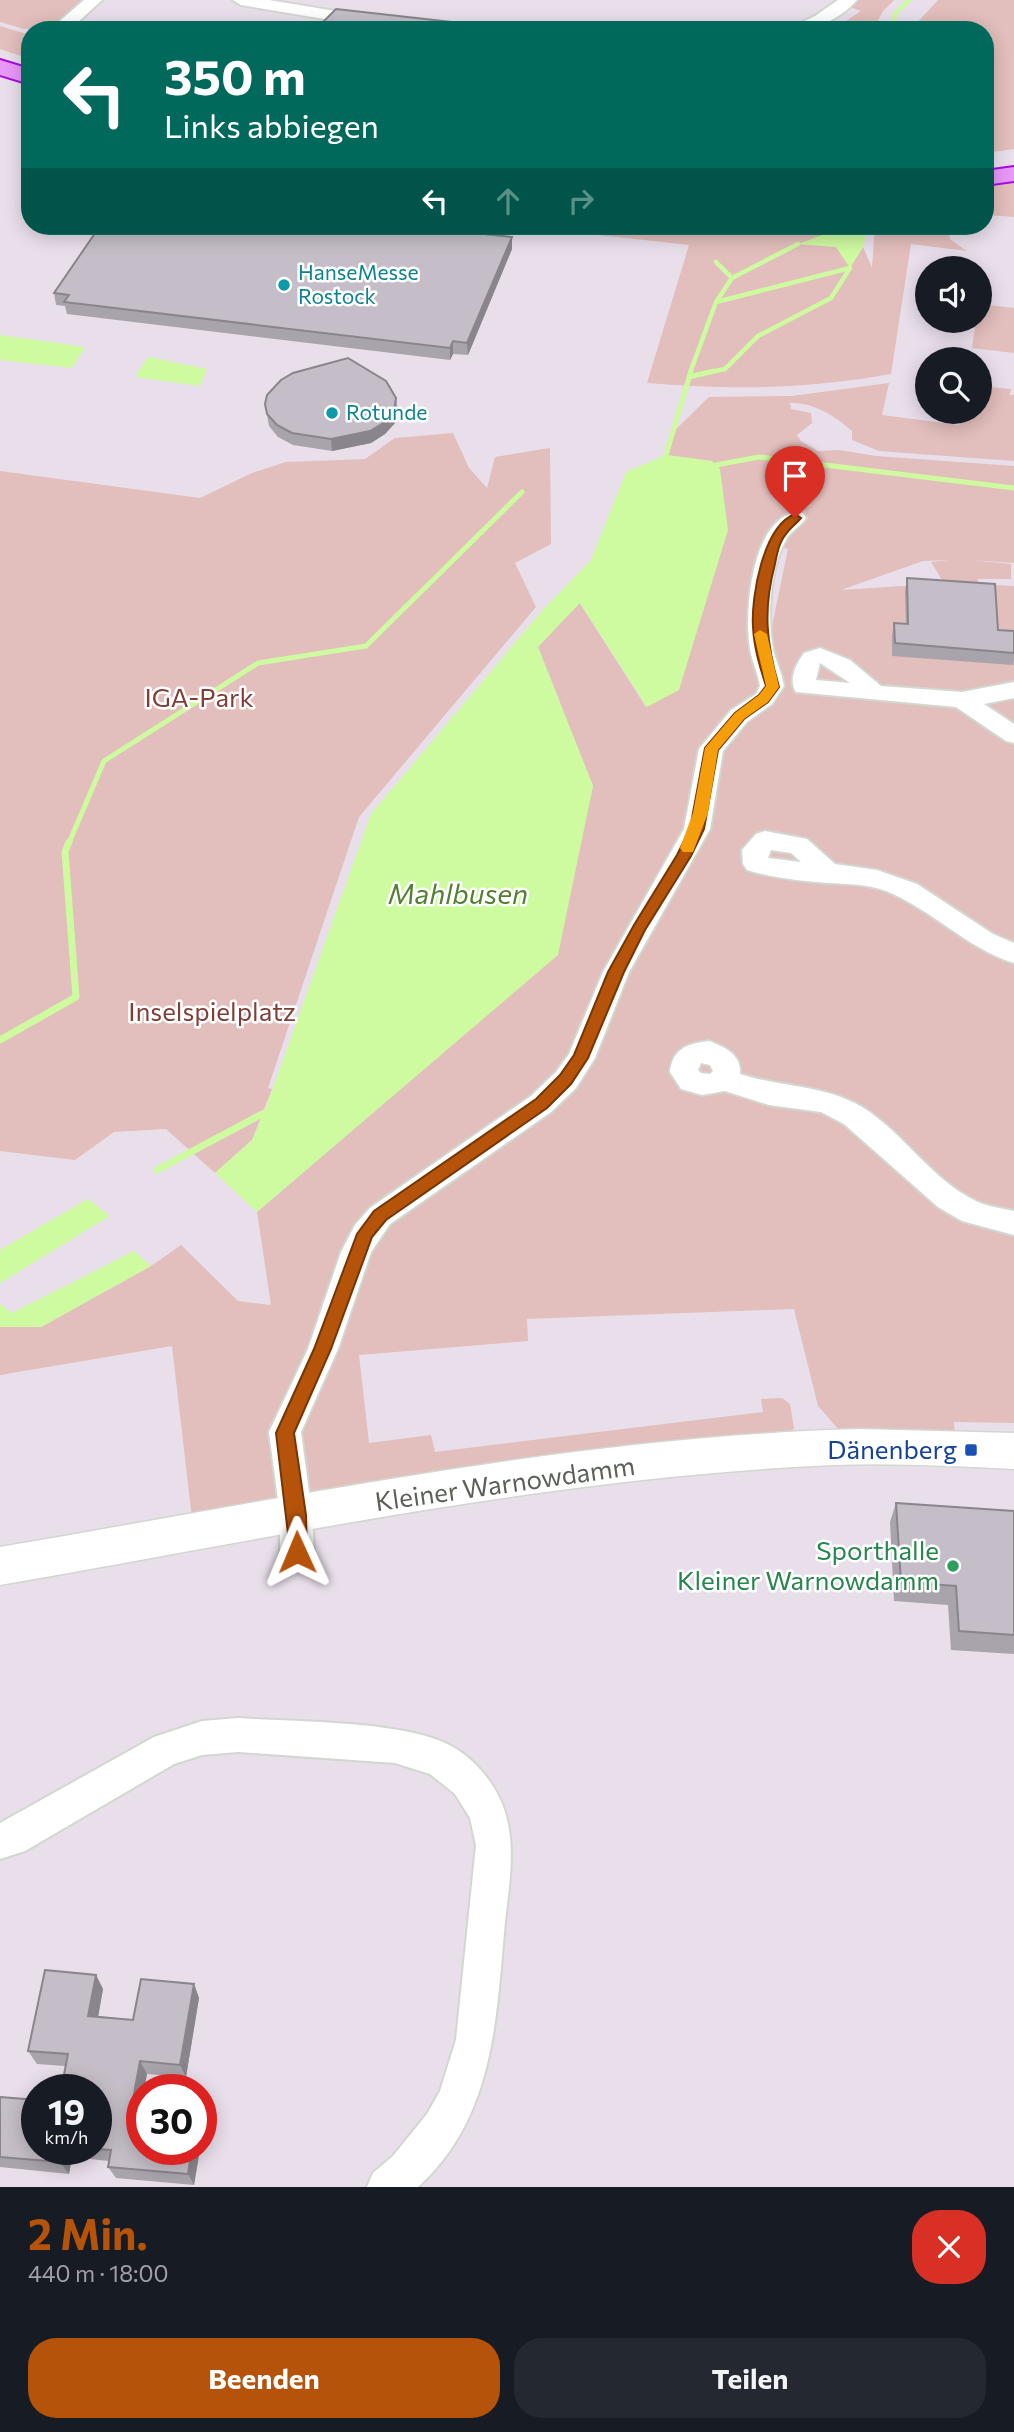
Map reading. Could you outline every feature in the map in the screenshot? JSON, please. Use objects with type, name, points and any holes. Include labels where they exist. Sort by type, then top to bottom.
[{"type":"highway","points":[[0,67],[21,74]]},
{"type":"highway","points":[[0,81],[21,88]]},
{"type":"highway","points":[[994,161],[1014,159]]},
{"type":"highway","points":[[994,178],[1014,174]]},
{"type":"highway","points":[[994,180],[1014,179]]},
{"type":"street","points":[[69,21],[94,0]]},
{"type":"street","points":[[241,0],[325,16],[372,21]]},
{"type":"street","points":[[816,21],[849,0]]},
{"type":"street","points":[[297,1534],[285,1433],[323,1349],[365,1234],[380,1216],[541,1104],[566,1080],[581,1058],[616,972],[697,829],[711,748],[739,716],[764,699],[772,687],[759,625],[765,578],[773,545],[780,532],[795,518]]},
{"type":"street","points":[[874,692],[962,701],[1014,690]]},
{"type":"street","points":[[962,701],[1014,735]]},
{"type":"street","points":[[829,874],[896,884],[993,944],[1014,953]]},
{"type":"street","points":[[724,1080],[769,1094],[804,1097],[854,1116],[948,1199],[972,1213],[1014,1223]]},
{"type":"street","name":"Kleiner Warnowdamm","points":[[0,1566],[297,1534],[530,1478],[664,1461],[810,1448],[1014,1451]]},
{"type":"street","points":[[0,1841],[12,1838],[166,1749],[202,1738],[238,1735],[395,1746],[440,1759],[468,1782],[487,1812],[494,1845],[475,2040],[457,2099],[441,2128],[407,2170],[387,2187]]},
{"type":"green space","points":[[0,0],[89,0],[68,21],[21,21],[21,28],[0,22]]},
{"type":"green space","points":[[859,0],[894,0],[878,21],[846,21],[861,11],[850,7]]},
{"type":"green space","points":[[938,0],[1014,0],[1014,149],[994,152],[994,21],[919,21]]},
{"type":"green space","points":[[0,26],[21,32],[21,56],[0,49]]},
{"type":"green space","points":[[1014,183],[1014,217],[994,216],[994,186]]},
{"type":"green space","points":[[599,235],[824,235],[801,244],[836,247],[850,267],[863,247],[872,268],[874,235],[949,235],[950,239],[967,251],[911,244],[891,374],[800,385],[739,387],[647,383],[689,245]]},
{"type":"green space","points":[[992,305],[1014,308],[1014,353],[992,350],[992,347],[972,347],[974,333],[992,333]]},
{"type":"green space","points":[[889,383],[882,415],[915,419],[915,424],[959,425],[992,424],[992,387],[1011,389],[1010,395],[1014,395],[1014,461],[879,451],[852,440],[852,431],[823,411],[799,403],[790,403],[791,409],[811,413],[812,423],[797,435],[801,441],[818,451],[839,450],[876,456],[1014,466],[1014,563],[969,560],[1011,564],[1011,579],[944,583],[931,562],[949,560],[923,561],[841,590],[902,586],[995,592],[995,585],[1014,586],[1014,1423],[954,1422],[955,1435],[847,1439],[818,1406],[794,1309],[527,1319],[528,1341],[359,1355],[369,1443],[431,1435],[435,1452],[763,1412],[761,1399],[782,1398],[790,1404],[794,1428],[786,1438],[192,1519],[172,1346],[0,1375],[0,1327],[41,1327],[151,1266],[181,1245],[238,1301],[271,1305],[257,1212],[552,959],[593,786],[538,647],[579,602],[646,707],[712,461],[666,455],[675,430],[709,397],[792,396]],"holes":[[[764,543],[788,549],[772,626],[772,650],[754,652],[748,624],[754,578]]]},
{"type":"green space","name":"IGA-Park","points":[[453,433],[469,468],[487,488],[495,457],[550,448],[551,544],[515,563],[536,607],[359,817],[268,1088],[272,1089],[252,1140],[215,1173],[166,1129],[114,1132],[75,1160],[0,1151],[0,471],[200,498],[252,473],[286,462],[365,459],[395,438]]},
{"type":"water","points":[[822,235],[866,235],[863,247],[850,268],[836,247],[798,244]]},
{"type":"water","points":[[0,335],[85,347],[72,368],[0,360]]},
{"type":"water","points":[[148,357],[207,369],[200,386],[135,377]]},
{"type":"water","name":"Mahlbusen","points":[[666,455],[712,461],[720,469],[728,530],[679,690],[647,707],[580,603],[538,647],[593,786],[558,955],[257,1212],[215,1173],[252,1140],[264,1113],[371,814],[540,613],[591,560],[626,472]]},
{"type":"water","points":[[88,1199],[110,1216],[0,1283],[0,1250]]},
{"type":"water","points":[[134,1251],[151,1266],[41,1327],[0,1327],[0,1304],[12,1313]]},
{"type":"building","points":[[336,9],[443,21],[324,21]]},
{"type":"building","name":"HanseMesse Rostock","points":[[94,235],[512,237],[467,343],[453,341],[450,348],[64,302],[69,295],[54,293]]},
{"type":"building","name":"Rotunde","points":[[348,358],[386,381],[396,398],[394,411],[385,422],[370,431],[331,439],[292,433],[277,425],[267,414],[267,395],[281,380],[293,373]]},
{"type":"building","points":[[907,578],[995,584],[998,630],[1014,631],[1014,653],[895,643],[894,623],[908,624]]},
{"type":"building","name":"Sporthalle Kleiner Warnowdamm","points":[[896,1503],[1014,1511],[1014,1635],[959,1631],[956,1586],[901,1582]]},
{"type":"building","points":[[45,1970],[96,1975],[88,2016],[133,2020],[141,1979],[194,1984],[180,2065],[140,2061],[138,2074],[126,2074],[126,2165],[189,2165],[188,2174],[108,2167],[112,2165],[112,2074],[64,2074],[68,2054],[28,2051]]},
{"type":"building","points":[[0,2097],[21,2099],[21,2159],[0,2157]]},
{"type":"waterway","points":[[893,21],[895,14],[909,0]]},
{"type":"waterway","points":[[732,278],[798,244]]},
{"type":"waterway","points":[[716,262],[732,278]]},
{"type":"waterway","points":[[706,373],[725,369],[758,336],[831,298],[850,268],[716,302]]},
{"type":"waterway","points":[[716,302],[732,278]]},
{"type":"waterway","points":[[690,373],[716,302]]},
{"type":"waterway","points":[[689,377],[691,371]]},
{"type":"waterway","points":[[689,377],[714,371]]},
{"type":"waterway","points":[[666,455],[689,377]]},
{"type":"waterway","points":[[716,465],[759,457],[1014,488]]},
{"type":"waterway","points":[[69,843],[104,761],[258,663],[366,646],[522,492]]},
{"type":"waterway","points":[[0,1040],[76,997],[65,852],[69,842]]},
{"type":"waterway","points":[[157,1170],[264,1113]]},
{"type":"slow traffic","points":[[688,848],[701,813],[711,748],[739,716],[764,699],[772,687],[760,634]]},
{"type":"place","name":"HanseMesse Rostock","points":[[284,285]]},
{"type":"place","name":"Rotunde","points":[[332,413]]},
{"type":"place","name":"Dänenberg","points":[[971,1450]]},
{"type":"place","name":"Sporthalle Kleiner Warnowdamm","points":[[953,1566]]},
{"type":"route","points":[[297,1552],[296,1515],[285,1433],[323,1349],[356,1252],[365,1234],[380,1216],[541,1104],[566,1080],[581,1058],[616,972],[697,829],[711,748],[739,716],[764,699],[772,687],[759,625],[765,578],[773,545],[780,532],[795,518]]},
{"type":"park label","name":"Inselspielplatz","points":[[212,1012]]}]
